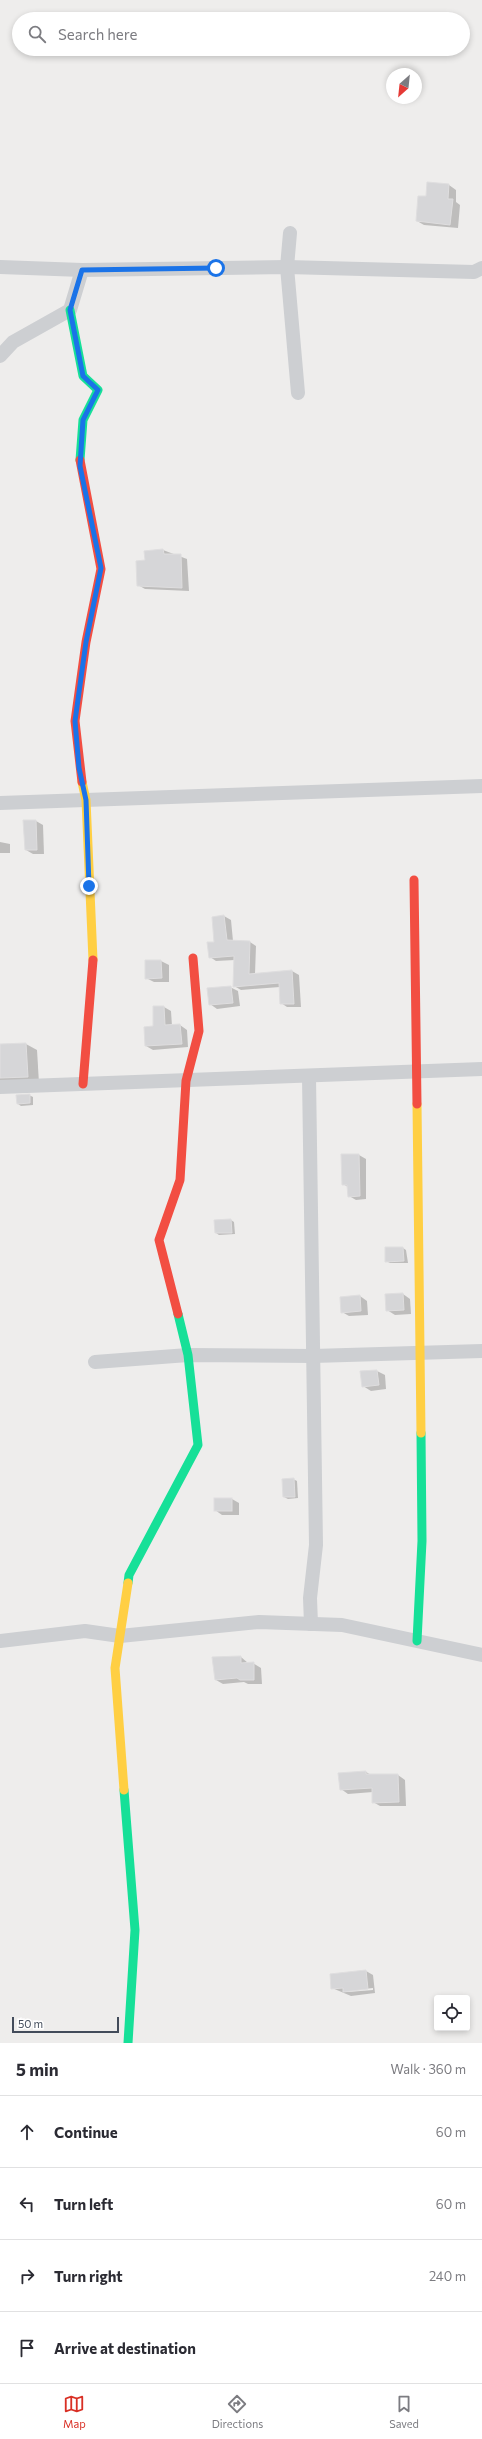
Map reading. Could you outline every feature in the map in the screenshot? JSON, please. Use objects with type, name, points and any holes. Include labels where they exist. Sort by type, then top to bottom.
[{"type":"street","points":[[290,233],[287,267],[298,393]]},
{"type":"street","points":[[0,267],[82,270],[287,267],[474,272],[482,268]]},
{"type":"street","points":[[82,270],[70,310],[83,376],[98,390],[83,420],[80,466],[101,568],[86,642],[75,721],[79,768],[86,800],[93,956],[83,1084]]},
{"type":"street","points":[[0,356],[13,342],[70,310]]},
{"type":"street","points":[[0,803],[482,786]]},
{"type":"street","points":[[414,880],[422,1541],[417,1641]]},
{"type":"street","points":[[128,2043],[135,1930],[115,1668],[129,1575],[198,1445],[188,1355],[160,1240],[180,1180],[186,1081],[199,1031],[194,958]]},
{"type":"street","points":[[0,1087],[309,1077],[482,1069]]},
{"type":"street","points":[[309,1077],[316,1545],[310,1598],[310,1624]]},
{"type":"street","points":[[95,1362],[188,1355],[313,1356],[482,1351]]},
{"type":"street","points":[[0,1641],[85,1631],[120,1636],[259,1622],[342,1625],[482,1655]]},
{"type":"building","points":[[427,182],[449,184],[448,199],[453,199],[450,225],[416,221],[418,196],[426,196]]},
{"type":"building","points":[[163,549],[164,554],[181,554],[182,588],[137,586],[136,561],[145,560],[144,551]]},
{"type":"building","points":[[23,820],[36,820],[37,850],[25,850]]},
{"type":"building","points":[[224,915],[227,940],[250,941],[249,974],[292,970],[294,1004],[280,1004],[279,983],[233,987],[234,956],[209,958],[207,942],[214,942],[212,917]]},
{"type":"building","points":[[145,960],[161,960],[162,978],[145,979]]},
{"type":"building","points":[[231,986],[233,1003],[209,1005],[207,988]]},
{"type":"building","points":[[153,1006],[164,1006],[165,1025],[180,1024],[182,1044],[145,1046],[144,1027],[153,1026]]},
{"type":"building","points":[[26,1043],[28,1077],[0,1078],[0,1044]]},
{"type":"building","points":[[30,1094],[30,1103],[17,1104],[16,1095]]},
{"type":"building","points":[[341,1154],[359,1154],[360,1196],[348,1197],[347,1185],[342,1185]]},
{"type":"building","points":[[231,1219],[232,1233],[215,1233],[214,1220]]},
{"type":"building","points":[[385,1247],[403,1247],[404,1261],[385,1262]]},
{"type":"building","points":[[403,1293],[404,1310],[386,1311],[385,1294]]},
{"type":"building","points":[[360,1295],[361,1311],[341,1313],[340,1297]]},
{"type":"building","points":[[377,1370],[379,1385],[362,1387],[360,1371]]},
{"type":"building","points":[[294,1478],[295,1497],[283,1497],[282,1479]]},
{"type":"building","points":[[214,1498],[232,1498],[232,1511],[214,1511]]},
{"type":"building","points":[[241,1656],[241,1663],[254,1662],[254,1680],[240,1680],[237,1678],[215,1680],[212,1657]]},
{"type":"building","points":[[366,1771],[366,1774],[398,1774],[399,1802],[372,1803],[372,1788],[340,1790],[338,1773]]},
{"type":"building","points":[[366,1970],[368,1989],[343,1992],[343,1988],[331,1989],[330,1974]]},
{"type":"traffic: fast","points":[[70,310],[83,376],[98,390],[83,420],[80,460]]},
{"type":"traffic: fast","points":[[128,1583],[129,1575],[198,1445],[188,1355],[178,1314]]},
{"type":"traffic: fast","points":[[417,1641],[422,1541],[421,1433]]},
{"type":"traffic: fast","points":[[124,1790],[135,1930],[128,2043]]},
{"type":"traffic: slow","points":[[82,782],[86,800],[93,960]]},
{"type":"traffic: slow","points":[[417,1104],[421,1433]]},
{"type":"traffic: slow","points":[[124,1790],[115,1668],[128,1583]]},
{"type":"traffic: jam","points":[[80,460],[101,569],[86,642],[75,721],[82,782]]},
{"type":"traffic: jam","points":[[414,880],[417,1104]]},
{"type":"traffic: jam","points":[[178,1314],[159,1240],[180,1180],[186,1081],[199,1031],[193,958]]},
{"type":"traffic: jam","points":[[83,1084],[93,960]]},
{"type":"route","points":[[89,886],[86,800],[79,768],[75,721],[86,642],[101,568],[80,466],[83,420],[98,390],[83,376],[70,310],[82,270],[216,268]]}]
